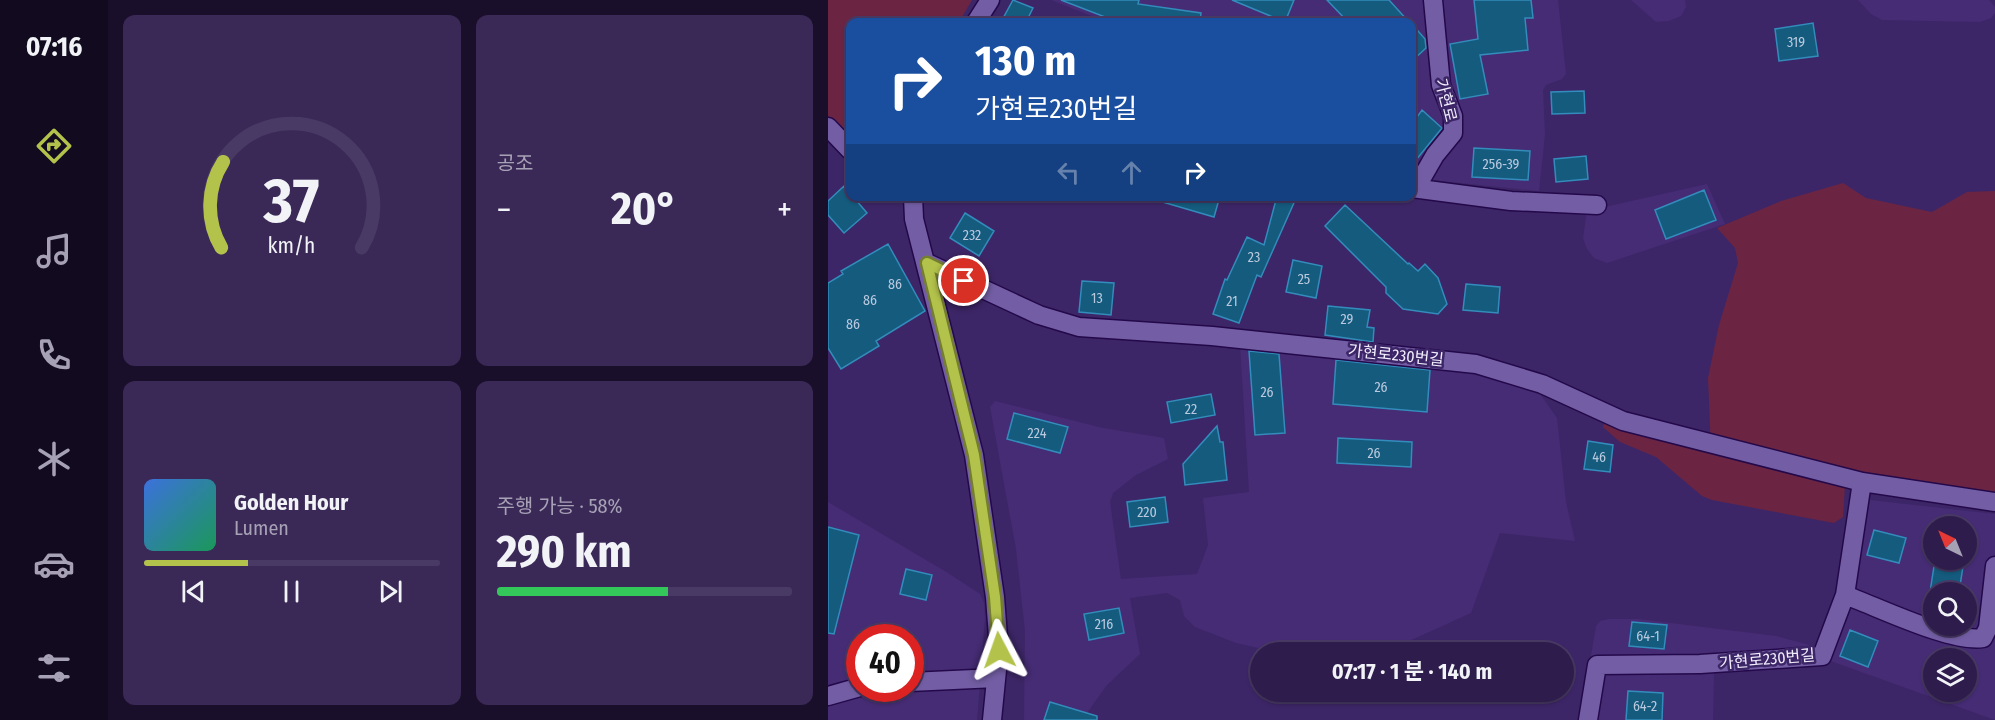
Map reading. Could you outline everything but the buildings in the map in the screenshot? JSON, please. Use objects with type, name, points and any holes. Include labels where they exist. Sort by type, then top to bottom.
[{"type":"street","points":[[979,18],[990,0]]},
{"type":"street","name":"가현로","points":[[1416,185],[1435,155],[1453,133],[1453,116],[1441,85],[1433,0]]},
{"type":"street","points":[[828,127],[846,146]]},
{"type":"street","name":"가현로","points":[[1416,188],[1511,201],[1597,205]]},
{"type":"street","points":[[909,201],[927,263],[974,455],[995,597],[999,650],[992,720]]},
{"type":"street","name":"가현로230번길","points":[[927,263],[1039,315],[1079,327],[1212,336],[1476,364],[1542,384],[1623,421],[1862,482],[1995,502]]},
{"type":"street","name":"가현로230번길","points":[[1588,720],[1597,665],[1701,664],[1822,656],[1845,595],[1862,482]]},
{"type":"street","points":[[1845,595],[1941,631],[1973,639],[1983,638],[1988,628],[1995,566]]},
{"type":"street","points":[[924,681],[996,678]]},
{"type":"street","points":[[828,696],[846,691]]},
{"type":"shaded area","points":[[828,0],[972,0],[961,18],[846,18],[846,135],[828,116]]},
{"type":"shaded area","points":[[1051,0],[1558,0],[1566,74],[1562,79],[1546,85],[1543,90],[1545,134],[1539,191],[1416,178],[1416,18],[1097,18]]},
{"type":"shaded area","points":[[1631,0],[1685,0],[1686,7],[1681,16],[1669,21],[1656,22]]},
{"type":"shaded area","points":[[1858,0],[1989,0],[1995,7],[1995,13],[1991,18],[1980,22],[1882,20],[1871,14]]},
{"type":"shaded area","points":[[1843,183],[1866,198],[1932,212],[1967,192],[1995,191],[1995,495],[1846,470],[1843,517],[1834,523],[1712,500],[1702,496],[1656,457],[1620,442],[1603,427],[1609,421],[1711,449],[1708,378],[1719,325],[1738,263],[1735,248],[1717,228],[1781,201]]},
{"type":"shaded area","points":[[1707,184],[1725,224],[1607,263],[1594,258],[1587,249],[1583,238],[1587,211]]},
{"type":"shaded area","points":[[1240,344],[1460,366],[1527,387],[1540,394],[1557,418],[1566,502],[1575,541],[1500,533],[1471,613],[1407,642],[1250,642],[1250,646],[1195,627],[1184,616],[1180,600],[1167,593],[1130,598],[1140,654],[1107,685],[1082,720],[1024,720],[1025,631],[1016,549],[990,407],[995,401],[1103,428],[1164,438],[1168,459],[1136,475],[1113,493],[1110,502],[1121,579],[1197,574],[1208,545],[1203,498],[1249,492]]},
{"type":"shaded area","points":[[1870,500],[1995,514],[1995,720],[1945,702],[1977,702],[1977,648],[1923,648],[1923,694],[1828,660],[1857,567]]},
{"type":"shaded area","points":[[828,502],[980,594],[984,603],[985,619],[977,720],[828,720]]},
{"type":"shaded area","points":[[1638,619],[1776,636],[1817,647],[1819,662],[1714,672],[1713,720],[1580,720],[1596,626],[1600,621]]},
{"type":"route","points":[[964,281],[927,263],[974,455],[995,597],[999,650]]}]
